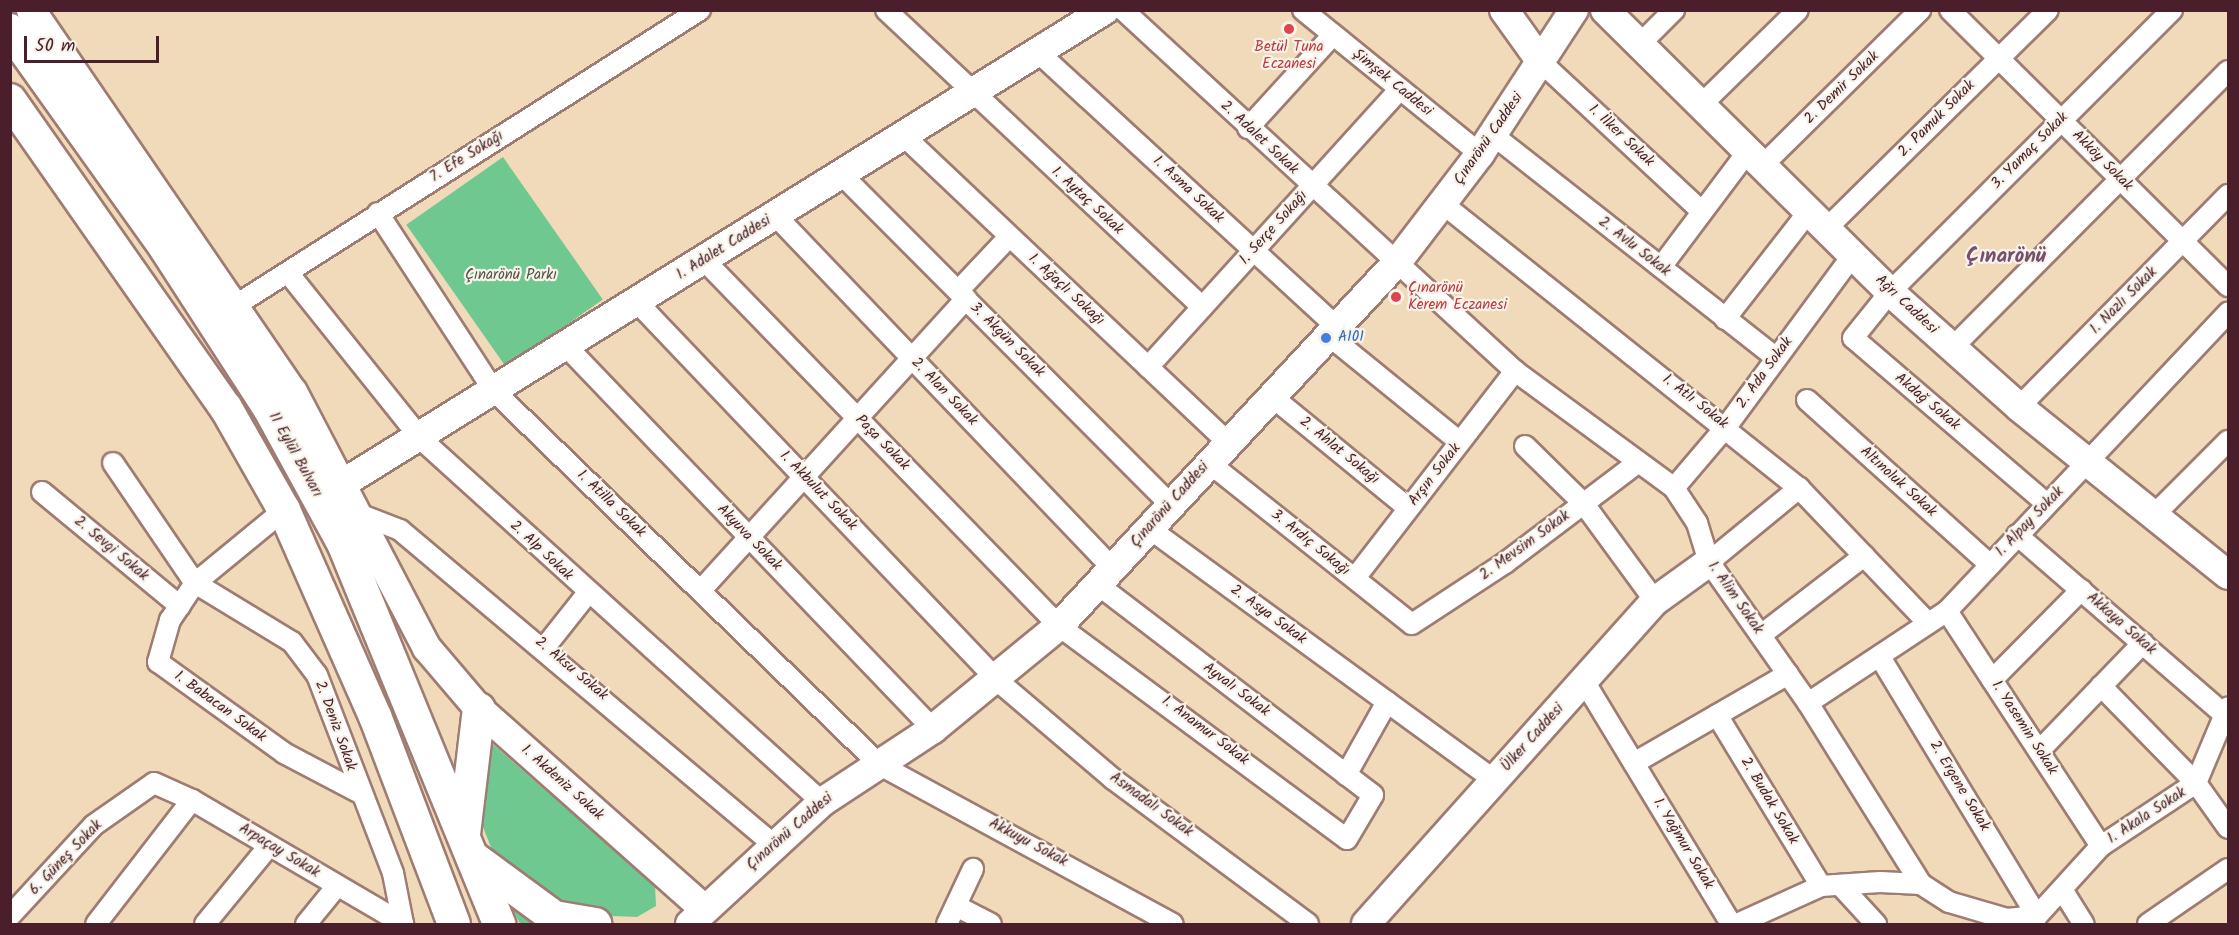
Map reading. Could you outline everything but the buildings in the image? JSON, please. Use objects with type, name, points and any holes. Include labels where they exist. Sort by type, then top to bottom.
[{"type":"main road","name":"1. Akdeniz Sokak","points":[[31,10],[236,305],[293,392],[427,648],[479,709],[698,917]]},
{"type":"main road","name":"1. Adalet Caddesi","points":[[342,484],[421,439],[704,260],[906,138],[1106,10]]},
{"type":"main road","name":"Çınarönü Caddesi","points":[[698,917],[773,844],[822,802],[933,729],[998,681],[1059,626],[1150,529],[1270,394],[1395,265],[1487,145],[1542,63],[1574,10]]},
{"type":"main road","name":"Ağrı Caddesi","points":[[1605,10],[1641,43],[1890,292],[1952,348],[2019,407],[2091,460],[2154,515],[2226,569]]},
{"type":"main road","points":[[1512,16],[1542,63]]},
{"type":"main road","name":"11 Eylül Bulvarı","points":[[10,30],[166,249],[269,408],[343,543],[499,924]]},
{"type":"main road","points":[[10,100],[226,408],[284,510],[424,843],[454,924]]},
{"type":"main road","name":"Ülker Caddesi","points":[[1366,924],[1655,601],[1709,562]]},
{"type":"main road","points":[[479,709],[467,848],[554,917],[595,924]]},
{"type":"main road","points":[[424,843],[436,924]]},
{"type":"street","name":"7. Efe Sokağı","points":[[236,305],[289,274],[378,213],[700,10]]},
{"type":"street","name":"1. Aytaç Sokak","points":[[886,10],[973,95],[1202,307]]},
{"type":"street","name":"2. Adalet Sokak","points":[[1123,10],[1395,265]]},
{"type":"street","name":"Şimşek Caddesi","points":[[1303,10],[1400,89],[1487,145]]},
{"type":"street","points":[[1641,43],[1674,10]]},
{"type":"street","points":[[1702,104],[1798,10]]},
{"type":"street","name":"2. Demir Sokak","points":[[1660,267],[1700,210],[1920,10]]},
{"type":"street","name":"Akköy Sokak","points":[[1950,10],[2229,286]]},
{"type":"street","name":"2. Pamuk Sokak","points":[[1725,319],[1818,219],[1999,59],[2048,10]]},
{"type":"street","name":"3. Yamaç Sokak","points":[[1890,292],[2172,10]]},
{"type":"street","points":[[1248,128],[1333,35]]},
{"type":"street","name":"1. Asma Sokak","points":[[1040,54],[1254,250],[1332,330],[1460,442]]},
{"type":"street","name":"1. İlker Sokak","points":[[1542,63],[1700,210]]},
{"type":"street","points":[[1952,348],[2229,71]]},
{"type":"street","name":"1. Serçe Sokağı","points":[[1148,367],[1400,89]]},
{"type":"street","name":"1. Ağaçlı Sokağı","points":[[906,138],[1148,367],[1217,452]]},
{"type":"street","name":"2. Avlu Sokak","points":[[1487,145],[1660,267],[1776,358]]},
{"type":"street","name":"3. Akgün Sokak","points":[[842,175],[1171,505]]},
{"type":"street","name":"1. Nazlı Sokak","points":[[2019,407],[2229,195]]},
{"type":"street","name":"1. Atlı Sokak","points":[[1443,204],[1726,427],[1799,488],[1928,623]]},
{"type":"street","name":"1. Atilla Sokak","points":[[378,213],[494,392],[880,765]]},
{"type":"street","name":"2. Alan Sokak","points":[[776,216],[912,359],[1106,577]]},
{"type":"street","points":[[700,590],[912,359],[1009,237]]},
{"type":"street","name":"2. Ada Sokak","points":[[1674,488],[1726,427],[1853,255]]},
{"type":"street","name":"Paşa Sokak","points":[[704,260],[1059,626]]},
{"type":"street","name":"1. Alim Sokak","points":[[1395,265],[1515,371],[1636,464],[1674,488],[1697,523],[1709,562],[1808,703],[1921,884]]},
{"type":"street","name":"2. Alp Sokak","points":[[289,274],[421,439],[587,594],[822,802]]},
{"type":"street","name":"Akdağ Sokak","points":[[1890,292],[1853,338],[2047,504]]},
{"type":"street","name":"1. Akbulut Sokak","points":[[637,302],[998,681]]},
{"type":"street","name":"1. Alpay Sokak","points":[[1808,703],[1947,611],[2229,313]]},
{"type":"street","name":"Akyuva Sokak","points":[[566,346],[933,729]]},
{"type":"street","name":"Arşın Sokak","points":[[1355,579],[1515,371]]},
{"type":"street","name":"2. Ahlat Sokağı","points":[[1270,394],[1408,508]]},
{"type":"street","name":"Altınoluk Sokak","points":[[1807,400],[1989,564]]},
{"type":"street","points":[[2154,515],[2229,441]]},
{"type":"street","points":[[1525,446],[1584,504],[1655,601]]},
{"type":"street","name":"3. Ardıç Sokağı","points":[[1217,452],[1355,579],[1412,624]]},
{"type":"street","points":[[113,463],[195,583]]},
{"type":"street","name":"2. Mevsim Sokak","points":[[1412,624],[1584,504],[1636,464]]},
{"type":"street","points":[[1709,562],[1799,488]]},
{"type":"street","name":"2. Sevgi Sokak","points":[[42,492],[180,606]]},
{"type":"street","name":"1. Babacan Sokak","points":[[284,510],[195,583],[180,606],[158,662],[284,753],[360,793]]},
{"type":"street","name":"2. Aksu Sokak","points":[[356,513],[400,530],[545,647],[773,844]]},
{"type":"street","name":"2. Asya Sokak","points":[[1150,529],[1495,781]]},
{"type":"street","name":"Akkaya Sokak","points":[[2017,535],[2143,643],[2226,710]]},
{"type":"street","points":[[1761,635],[1864,556]]},
{"type":"street","name":"Ayvalı Sokak","points":[[1106,577],[1373,795]]},
{"type":"street","name":"2. Deniz Sokak","points":[[195,583],[291,642],[317,675],[360,793],[393,873],[403,924]]},
{"type":"street","points":[[1992,680],[2081,590]]},
{"type":"street","points":[[545,647],[587,594]]},
{"type":"street","name":"1. Yasemin Sokak","points":[[1947,611],[2101,846]]},
{"type":"street","name":"1. Anamur Sokak","points":[[1059,626],[1347,839],[1373,795]]},
{"type":"street","points":[[2039,752],[2143,643]]},
{"type":"street","name":"2. Ergene Sokak","points":[[1880,657],[2032,920]]},
{"type":"street","points":[[1634,763],[1788,674]]},
{"type":"street","name":"Asmadalı Sokak","points":[[998,681],[1113,779],[1308,924]]},
{"type":"street","name":"1. Yağmur Sokak","points":[[1584,681],[1731,924]]},
{"type":"street","points":[[2102,686],[2196,783],[2225,818]]},
{"type":"street","points":[[1346,775],[1387,702]]},
{"type":"street","name":"1. Akala Sokak","points":[[2032,920],[2063,891],[2101,846],[2196,783],[2226,710]]},
{"type":"street","name":"2. Budak Sokak","points":[[1717,716],[1821,886]]},
{"type":"street","name":"Akkuyu Sokak","points":[[880,765],[1173,924]]},
{"type":"street","name":"Arpaçay Sokak","points":[[154,783],[192,800],[403,924]]},
{"type":"street","name":"6. Güneş Sokak","points":[[10,916],[94,825],[154,783]]},
{"type":"street","points":[[96,924],[192,800]]},
{"type":"street","points":[[205,924],[269,846]]},
{"type":"street","points":[[947,924],[972,869]]},
{"type":"street","points":[[2148,924],[2229,869]]},
{"type":"street","points":[[1737,924],[1821,886],[1921,884],[1973,911],[2007,919],[2032,920]]},
{"type":"street","points":[[306,924],[337,886]]},
{"type":"street","points":[[1841,886],[1876,924]]},
{"type":"street","points":[[2063,891],[2084,924]]},
{"type":"street","points":[[956,906],[991,924]]},
{"type":"green space","name":"Çınarönü Parkı","points":[[503,157],[603,300],[506,367],[406,225]]},
{"type":"green space","points":[[481,734],[655,886],[656,906],[637,917],[566,914],[494,855],[479,817]]},
{"type":"green space","points":[[513,909],[528,919],[540,924],[520,924]]},
{"type":"place","name":"Betül Tuna Eczanesi","points":[[1289,29]]},
{"type":"place","name":"Çınarönü Kerem Eczanesi","points":[[1396,297]]},
{"type":"place","name":"A101","points":[[1326,338]]},
{"type":"district","name":"Çınarönü","points":[[2006,257]]}]
